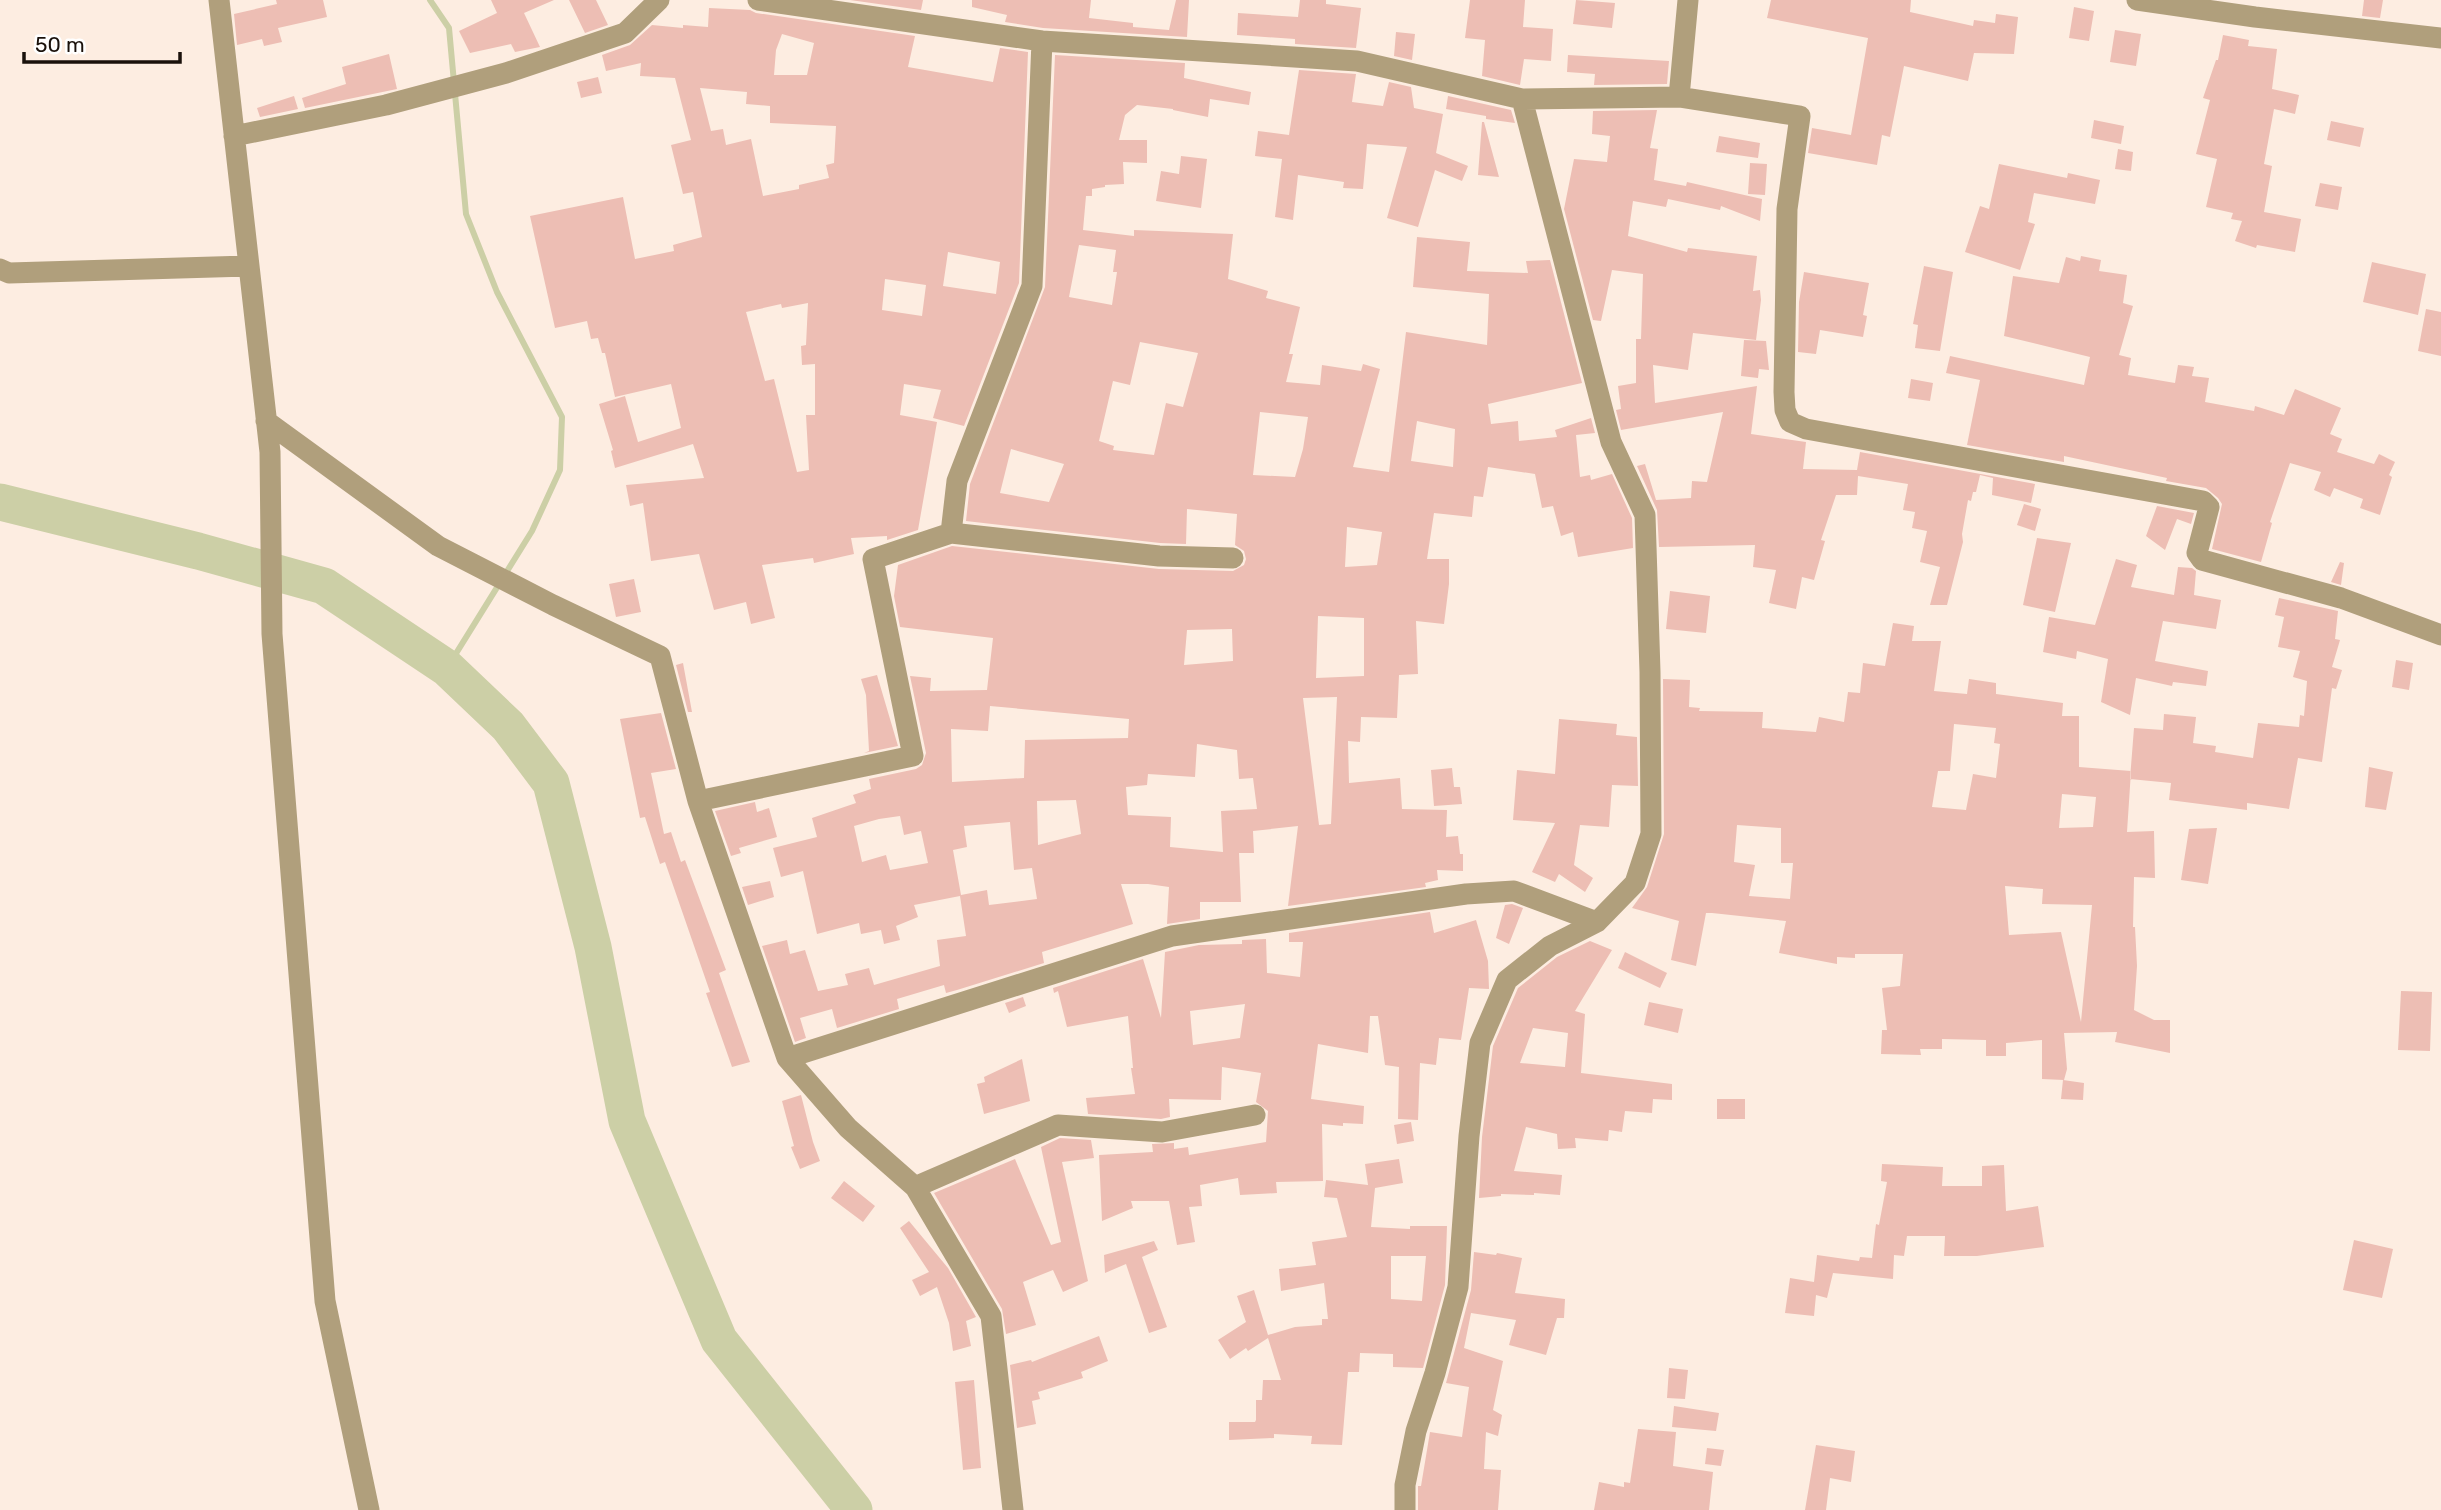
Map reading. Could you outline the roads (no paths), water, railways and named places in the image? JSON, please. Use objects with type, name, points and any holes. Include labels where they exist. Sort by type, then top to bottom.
[{"type":"street","points":[[219,0],[270,453],[272,634],[325,1301],[369,1510]]},
{"type":"street","points":[[234,136],[386,105],[506,73],[625,33],[659,0]]},
{"type":"street","points":[[758,0],[1042,41],[1357,61],[1522,99],[1679,97],[1800,116],[1787,209],[1784,392],[1785,410],[1790,422],[1806,429],[2203,501],[2209,507],[2197,544],[2197,553],[2202,560],[2341,598],[2441,635]]},
{"type":"street","points":[[1679,97],[1688,0]]},
{"type":"street","points":[[2137,0],[2255,17],[2441,38]]},
{"type":"street","points":[[951,533],[957,481],[1032,286],[1042,41]]},
{"type":"street","points":[[1405,1510],[1405,1485],[1416,1431],[1458,1287],[1469,1136],[1480,1043],[1507,980],[1550,946],[1597,922],[1635,883],[1651,834],[1645,516],[1611,442],[1522,99]]},
{"type":"street","points":[[0,269],[9,273],[248,266]]},
{"type":"street","points":[[266,421],[438,546],[660,656],[698,801],[787,1058],[848,1128],[915,1187],[991,1316],[1013,1510]]},
{"type":"street","points":[[698,801],[913,756],[873,559],[951,533],[1159,556],[1233,558]]},
{"type":"street","points":[[787,1058],[1172,936],[1466,894],[1514,891],[1597,922]]},
{"type":"street","points":[[915,1187],[1058,1125],[1162,1132],[1255,1115]]},
{"type":"waterway","points":[[430,0],[449,28],[466,214],[497,292],[562,417],[560,470],[532,531],[447,668]]},
{"type":"waterway","points":[[0,502],[198,551],[324,586],[447,668],[508,726],[551,783],[593,947],[627,1121],[719,1340],[854,1510]]}]
